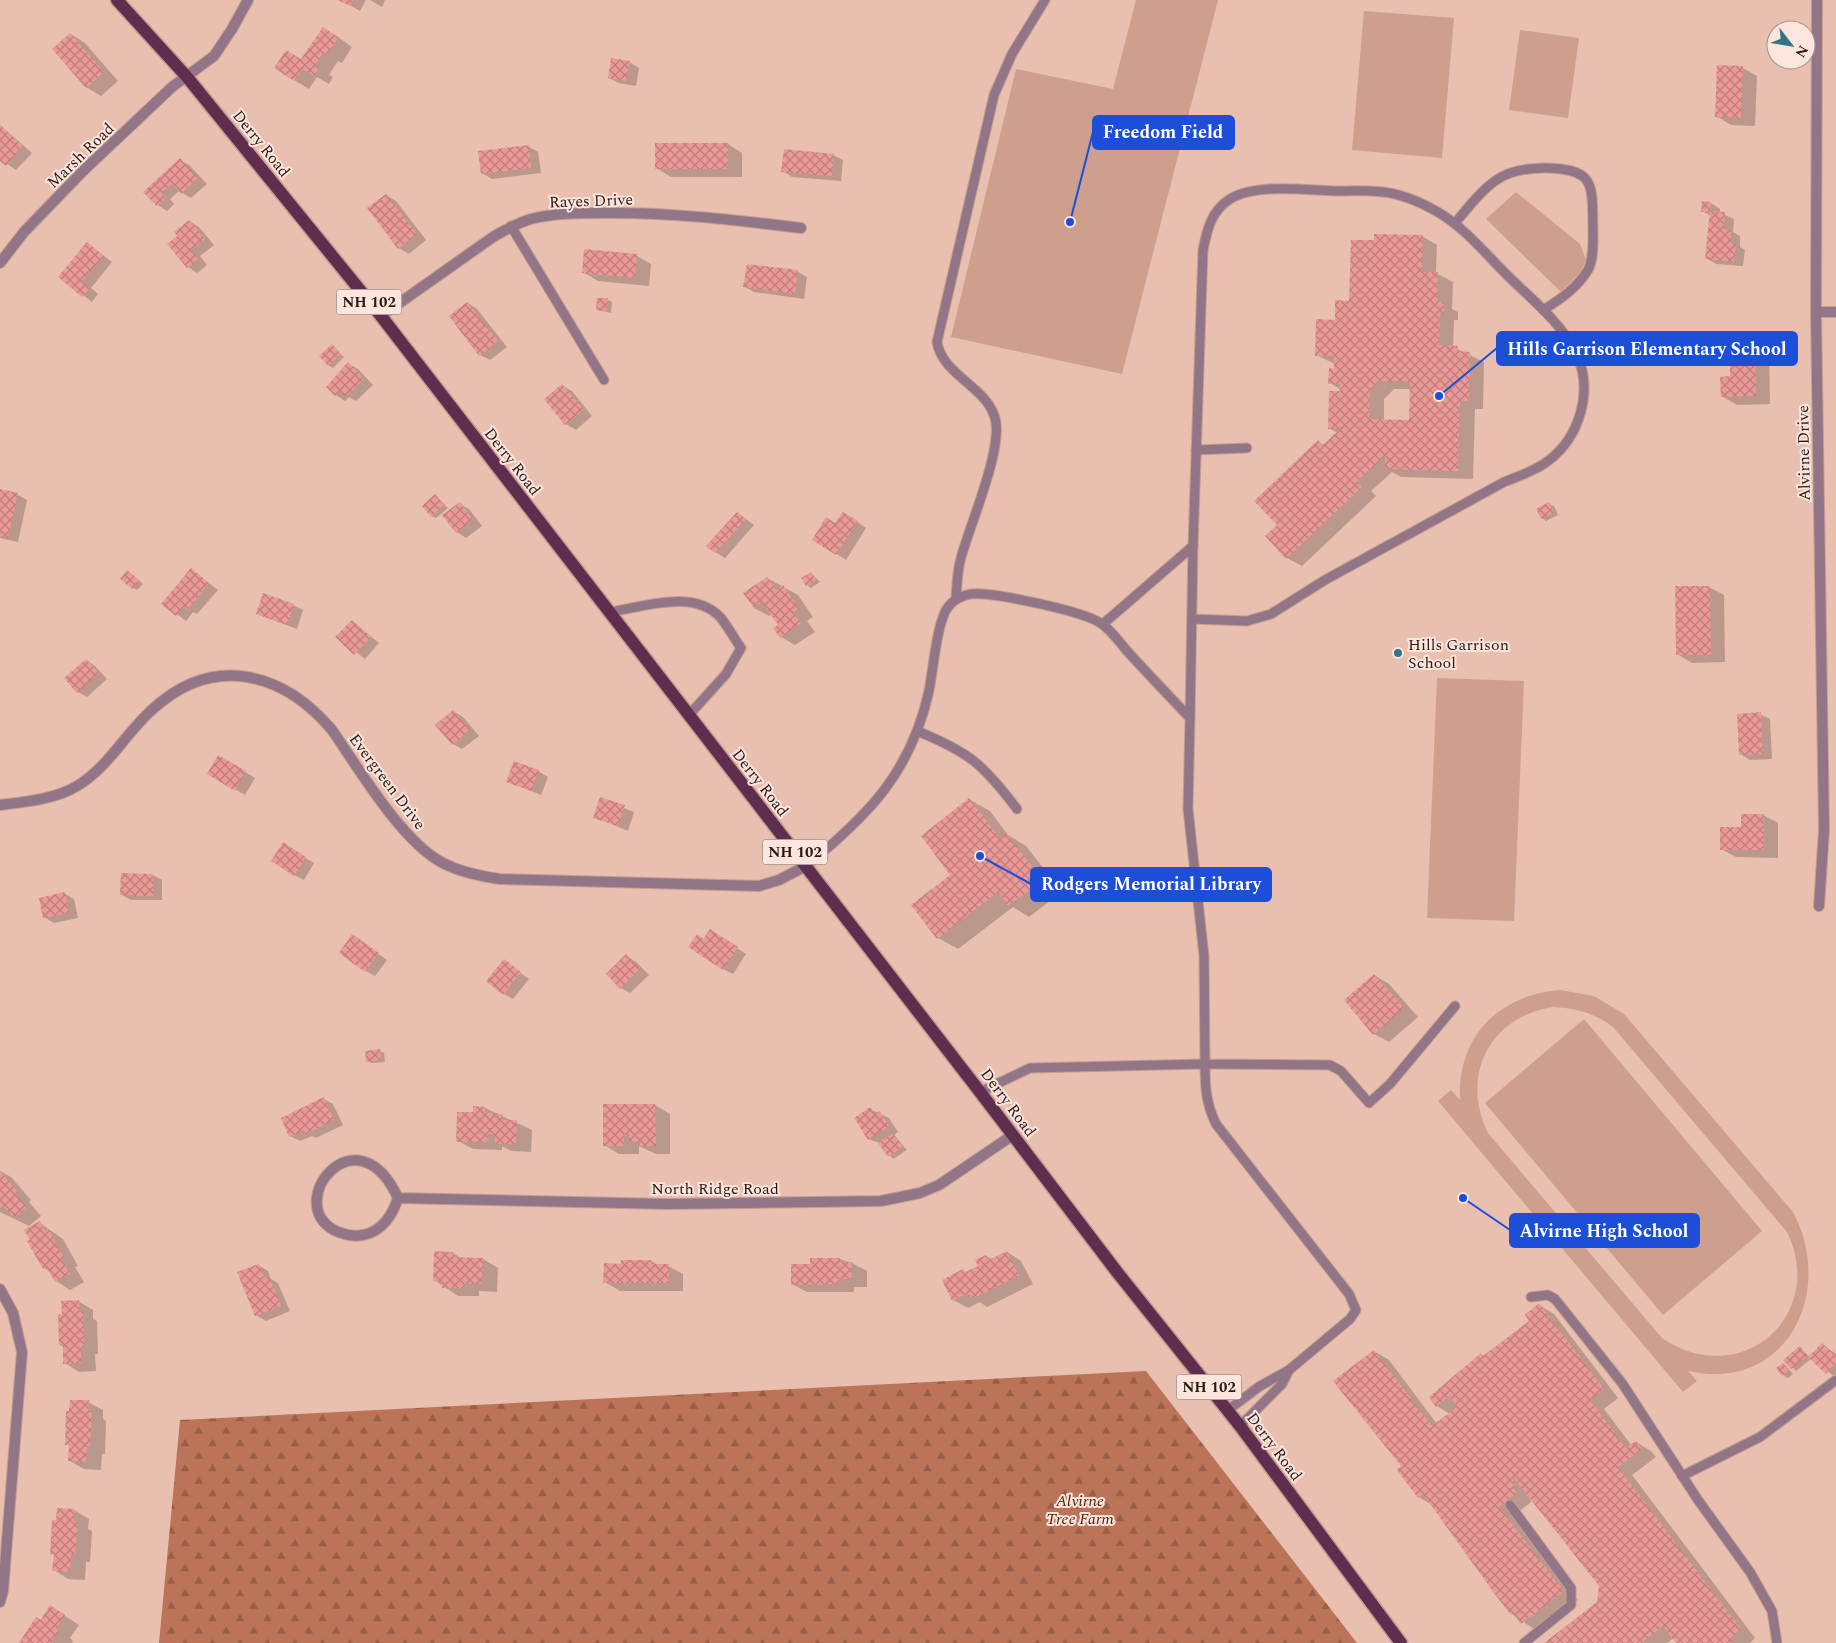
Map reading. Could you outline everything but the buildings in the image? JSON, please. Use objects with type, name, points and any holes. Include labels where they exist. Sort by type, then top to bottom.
[{"type":"main road","name":"Derry Road","points":[[117,0],[187,77],[381,316],[1014,1135],[1116,1272],[1228,1410],[1401,1643]]},
{"type":"street","name":"Marsh Road","points":[[2,255],[82,172],[160,98],[214,56],[248,0]]},
{"type":"street","name":"Alvirne Drive","points":[[1817,0],[1816,312],[1824,830],[1819,906]]},
{"type":"street","name":"Rayes Drive","points":[[381,316],[472,249],[511,226],[529,220],[566,213],[625,212],[723,219],[801,228]]},
{"type":"street","points":[[1816,312],[1836,312]]},
{"type":"street","name":"Evergreen Drive","points":[[0,805],[52,796],[76,787],[96,772],[159,704],[178,690],[202,679],[229,675],[254,678],[279,686],[306,703],[332,730],[410,838],[441,862],[459,870],[500,879],[759,886],[779,880],[806,866]]},
{"type":"street","name":"North Ridge Road","points":[[398,1198],[667,1204],[881,1201],[920,1193],[939,1185],[1014,1135]]},
{"type":"street","points":[[351,1160],[373,1165],[392,1186],[398,1198],[389,1218],[379,1228],[368,1234],[355,1236],[343,1234],[330,1228],[322,1220],[318,1207],[318,1194],[330,1169],[351,1160]]},
{"type":"street","points":[[0,1288],[13,1313],[22,1352],[4,1540],[3,1591],[0,1602]]},
{"type":"lane","points":[[956,599],[960,560],[988,474],[997,431],[994,415],[986,402],[945,362],[939,353],[937,342],[994,95],[1012,54],[1045,0]]},
{"type":"lane","points":[[1454,222],[1496,180],[1521,170],[1528,168],[1569,169],[1580,174],[1589,182],[1592,191],[1593,248],[1589,268],[1578,284],[1564,298],[1543,310]]},
{"type":"lane","points":[[1192,619],[1247,621],[1271,614],[1334,576],[1504,482],[1531,472],[1563,448],[1574,432],[1581,413],[1584,393],[1582,373],[1576,353],[1543,310],[1454,222],[1437,211],[1402,196],[1383,192],[1253,191],[1239,194],[1228,200],[1215,213],[1208,228],[1203,250],[1193,546],[1188,809],[1204,956],[1206,1095],[1209,1109],[1216,1124],[1354,1301],[1356,1310],[1350,1319],[1289,1370],[1260,1386],[1228,1410]]},
{"type":"lane","points":[[511,226],[604,380]]},
{"type":"lane","points":[[1196,450],[1246,448]]},
{"type":"lane","points":[[1103,624],[1193,546]]},
{"type":"lane","points":[[806,866],[846,831],[886,790],[909,753],[928,693],[942,625],[948,607],[956,599],[970,594],[986,594],[1060,608],[1103,624],[1190,718]]},
{"type":"lane","points":[[610,612],[670,602],[696,602],[720,617],[740,648],[726,674],[689,715]]},
{"type":"lane","points":[[917,730],[967,754],[984,768],[1017,809]]},
{"type":"lane","points":[[980,1092],[1030,1068],[1205,1064],[1330,1065],[1341,1071],[1369,1103],[1390,1084],[1456,1006]]},
{"type":"lane","points":[[1531,1297],[1548,1295],[1555,1299],[1622,1383],[1682,1476],[1750,1572],[1772,1611],[1777,1643]]},
{"type":"lane","points":[[1240,1426],[1282,1384],[1289,1370]]},
{"type":"lane","points":[[1682,1476],[1760,1437],[1836,1380]]},
{"type":"lane","points":[[1510,1505],[1571,1588],[1571,1606],[1524,1643]]},
{"type":"shaded area","points":[[1136,0],[1218,0],[1122,374],[951,337],[1016,69],[1113,89]]},
{"type":"shaded area","points":[[1364,11],[1454,18],[1442,158],[1352,150]]},
{"type":"shaded area","points":[[1520,30],[1579,38],[1568,118],[1509,110]]},
{"type":"shaded area","points":[[1516,192],[1580,244],[1586,260],[1580,273],[1561,292],[1486,219]]},
{"type":"shaded area","points":[[1437,678],[1524,681],[1514,921],[1427,918]]},
{"type":"shaded area","points":[[1560,990],[1594,996],[1624,1014],[1793,1212],[1805,1243],[1809,1274],[1805,1304],[1793,1330],[1776,1352],[1752,1367],[1722,1374],[1688,1371],[1697,1381],[1683,1392],[1438,1101],[1451,1090],[1460,1100],[1461,1077],[1466,1057],[1474,1039],[1486,1023],[1500,1010],[1518,1000]],"holes":[[[1553,1007],[1577,1010],[1592,1015],[1613,1027],[1787,1232],[1797,1263],[1796,1292],[1786,1317],[1769,1337],[1746,1350],[1720,1356],[1691,1352],[1662,1338],[1488,1133],[1480,1112],[1477,1091],[1479,1071],[1486,1052],[1497,1036],[1512,1023],[1531,1013]]]},
{"type":"shaded area","points":[[1584,1019],[1762,1231],[1663,1315],[1485,1103]]},
{"type":"green space","name":"Alvirne Tree Farm","points":[[1146,1371],[1357,1643],[159,1643],[180,1420]]},
{"type":"place","name":"Freedom Field","points":[[1070,222]]},
{"type":"place","name":"Hills Garrison Elementary School","points":[[1439,396]]},
{"type":"place","name":"Hills Garrison School","points":[[1398,653]]},
{"type":"place","name":"Rodgers Memorial Library","points":[[980,856]]},
{"type":"place","name":"Alvirne High School","points":[[1463,1198]]}]
